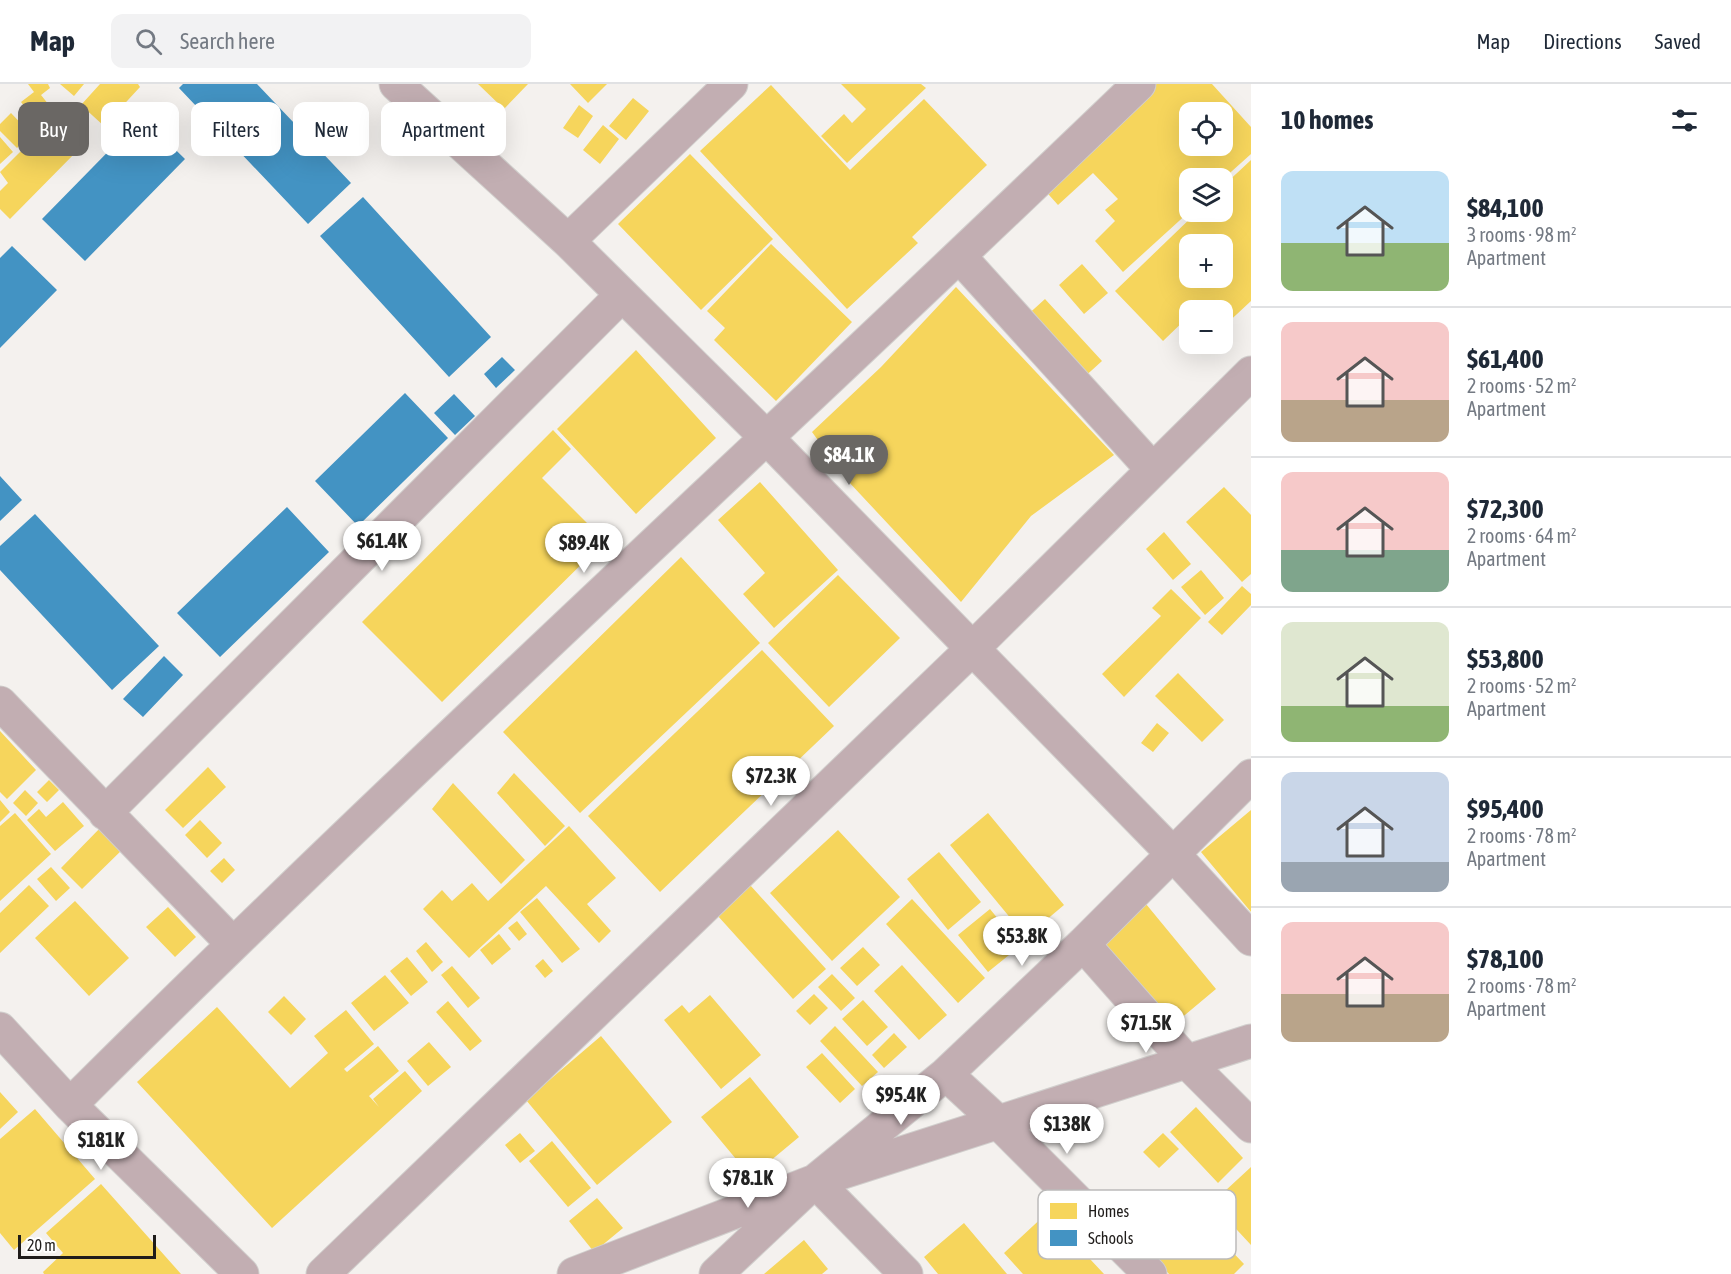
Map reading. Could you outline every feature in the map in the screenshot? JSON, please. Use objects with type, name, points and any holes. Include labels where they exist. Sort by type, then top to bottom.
[{"type":"street","points":[[396,84],[568,241],[766,437],[1173,854],[1251,939]]},
{"type":"street","points":[[568,241],[731,84]]},
{"type":"street","points":[[70,1105],[232,943],[766,437],[960,257],[1139,84]]},
{"type":"street","points":[[960,257],[1153,470]]},
{"type":"street","points":[[105,813],[622,295]]},
{"type":"street","points":[[323,1274],[972,649],[1251,373]]},
{"type":"street","points":[[0,703],[232,943]]},
{"type":"street","points":[[716,1274],[815,1181],[946,1074],[1083,945],[1251,776]]},
{"type":"street","points":[[1083,945],[1187,1062],[1251,1125]]},
{"type":"street","points":[[0,1029],[70,1105],[242,1274]]},
{"type":"street","points":[[574,1274],[815,1181],[1251,1041]]},
{"type":"street","points":[[946,1074],[1066,1190]]},
{"type":"street","points":[[815,1181],[906,1274]]},
{"type":"street","points":[[1135,1259],[1150,1274]]},
{"type":"building: Homes","points":[[28,84],[48,84],[50,88],[41,95],[47,102],[21,102],[34,92]]},
{"type":"building: Homes","points":[[60,84],[84,84],[74,96]]},
{"type":"building: Homes","points":[[100,84],[138,84],[140,87],[126,102],[101,102],[101,123],[89,112],[89,102],[84,102]]},
{"type":"building: Homes","points":[[478,84],[528,84],[506,107],[506,102],[497,102]]},
{"type":"building: Homes","points":[[570,84],[607,84],[588,103]]},
{"type":"building: Homes","points":[[841,84],[921,84],[926,88],[847,163],[821,136],[844,114],[852,123],[866,109]]},
{"type":"building: Homes","points":[[1152,84],[1212,84],[1228,102],[1179,102],[1179,156],[1233,156],[1233,107],[1251,127],[1251,154],[1233,170],[1233,168],[1179,168],[1179,221],[1123,272],[1095,241],[1115,221],[1105,210],[1118,199],[1093,173],[1058,205],[1041,186]]},
{"type":"building: Homes","points":[[771,85],[850,170],[924,99],[987,165],[912,237],[918,243],[847,309],[700,151]]},
{"type":"building: Homes","points":[[633,98],[649,111],[626,140],[609,126]]},
{"type":"building: Homes","points":[[579,105],[593,116],[578,138],[563,128]]},
{"type":"building: Homes","points":[[11,113],[18,120],[17,148],[0,131],[0,124]]},
{"type":"building: Homes","points":[[603,125],[619,139],[600,164],[583,150]]},
{"type":"building: Homes","points":[[0,137],[13,152],[0,164]]},
{"type":"building: Homes","points":[[18,154],[18,156],[72,156],[10,219],[0,209],[0,191],[8,183],[0,172]]},
{"type":"building: Homes","points":[[690,154],[773,239],[701,310],[618,224]]},
{"type":"building: Homes","points":[[1251,160],[1251,301],[1233,318],[1233,300],[1179,300],[1179,326],[1163,341],[1115,291],[1187,222],[1233,222],[1233,177]]},
{"type":"building: Homes","points":[[771,244],[852,322],[776,401],[714,340],[725,328],[707,311]]},
{"type":"building: Homes","points":[[1082,264],[1108,293],[1084,314],[1059,285]]},
{"type":"building: Homes","points":[[956,287],[1114,455],[1031,516],[961,602],[847,480],[812,432],[881,367]]},
{"type":"building: Homes","points":[[1045,299],[1102,361],[1081,380],[1024,318]]},
{"type":"building: Homes","points":[[636,350],[716,438],[636,514],[557,429]]},
{"type":"building: Homes","points":[[553,430],[571,449],[542,478],[605,541],[442,702],[362,622]]},
{"type":"building: Homes","points":[[760,482],[838,570],[774,628],[743,594],[765,573],[718,520]]},
{"type":"building: Homes","points":[[1224,487],[1251,515],[1251,574],[1242,582],[1186,522]]},
{"type":"building: Homes","points":[[1164,532],[1191,564],[1173,580],[1146,549]]},
{"type":"building: Homes","points":[[681,557],[760,643],[580,813],[503,732]]},
{"type":"building: Homes","points":[[1201,570],[1224,598],[1205,615],[1181,587]]},
{"type":"building: Homes","points":[[838,575],[900,638],[829,707],[768,643]]},
{"type":"building: Homes","points":[[1242,586],[1251,594],[1251,605],[1222,635],[1208,622]]},
{"type":"building: Homes","points":[[1171,589],[1201,618],[1124,697],[1102,674],[1161,616],[1152,608]]},
{"type":"building: Homes","points":[[762,650],[834,726],[660,892],[588,816]]},
{"type":"building: Homes","points":[[1178,673],[1224,720],[1202,742],[1155,696]]},
{"type":"building: Homes","points":[[1157,723],[1169,733],[1153,752],[1141,743]]},
{"type":"building: Homes","points":[[0,731],[36,770],[7,799],[0,792]]},
{"type":"building: Homes","points":[[208,767],[226,787],[183,828],[165,810]]},
{"type":"building: Homes","points":[[514,773],[565,826],[545,846],[497,793]]},
{"type":"building: Homes","points":[[49,780],[59,790],[47,802],[37,792]]},
{"type":"building: Homes","points":[[453,783],[525,860],[501,884],[432,809]]},
{"type":"building: Homes","points":[[25,790],[38,803],[26,816],[13,803]]},
{"type":"building: Homes","points":[[0,800],[10,812],[0,822]]},
{"type":"building: Homes","points":[[63,802],[84,826],[55,851],[27,820],[39,809],[46,817]]},
{"type":"building: Homes","points":[[1251,810],[1251,912],[1201,852]]},
{"type":"building: Homes","points":[[15,813],[51,854],[0,901],[0,826]]},
{"type":"building: Homes","points":[[988,813],[1064,905],[1026,937],[950,845]]},
{"type":"building: Homes","points":[[200,820],[222,843],[207,858],[185,835]]},
{"type":"building: Homes","points":[[103,825],[125,847],[82,889],[61,868]]},
{"type":"building: Homes","points":[[569,826],[616,878],[587,904],[611,931],[599,943],[546,886],[469,958],[423,909],[442,890],[452,901],[472,883],[488,901]]},
{"type":"building: Homes","points":[[838,830],[900,897],[832,961],[770,893]]},
{"type":"building: Homes","points":[[939,852],[981,902],[948,930],[907,879]]},
{"type":"building: Homes","points":[[224,858],[235,870],[222,883],[210,871]]},
{"type":"building: Homes","points":[[51,867],[70,888],[56,901],[37,879]]},
{"type":"building: Homes","points":[[29,885],[49,906],[0,953],[0,913]]},
{"type":"building: Homes","points":[[750,885],[826,969],[793,999],[717,915]]},
{"type":"building: Homes","points":[[537,898],[580,949],[562,963],[520,912]]},
{"type":"building: Homes","points":[[912,899],[985,978],[958,1003],[886,924]]},
{"type":"building: Homes","points":[[75,901],[129,958],[89,996],[35,938]]},
{"type":"building: Homes","points":[[1146,904],[1216,989],[1167,1030],[1097,946]]},
{"type":"building: Homes","points":[[168,907],[196,937],[175,957],[146,927]]},
{"type":"building: Homes","points":[[990,909],[1020,946],[988,972],[958,935]]},
{"type":"building: Homes","points":[[517,921],[527,934],[519,941],[508,928]]},
{"type":"building: Homes","points":[[499,934],[511,949],[492,965],[480,950]]},
{"type":"building: Homes","points":[[426,942],[443,962],[432,972],[416,951]]},
{"type":"building: Homes","points":[[863,947],[880,965],[857,986],[840,968]]},
{"type":"building: Homes","points":[[407,957],[428,982],[411,996],[390,971]]},
{"type":"building: Homes","points":[[543,959],[553,971],[545,978],[535,966]]},
{"type":"building: Homes","points":[[902,965],[947,1015],[919,1040],[874,991]]},
{"type":"building: Homes","points":[[452,966],[480,998],[468,1008],[441,975]]},
{"type":"building: Homes","points":[[832,974],[855,998],[841,1011],[818,987]]},
{"type":"building: Homes","points":[[385,975],[409,1003],[374,1031],[351,1003]]},
{"type":"building: Homes","points":[[814,994],[828,1008],[810,1025],[796,1011]]},
{"type":"building: Homes","points":[[710,995],[761,1055],[721,1089],[664,1020],[682,1005],[689,1013]]},
{"type":"building: Homes","points":[[284,996],[306,1019],[291,1035],[268,1012]]},
{"type":"building: Homes","points":[[863,1000],[888,1027],[867,1046],[842,1019]]},
{"type":"building: Homes","points":[[448,1001],[482,1041],[470,1051],[436,1012]]},
{"type":"building: Homes","points":[[217,1007],[290,1088],[328,1053],[314,1036],[346,1010],[374,1044],[344,1069],[347,1072],[378,1046],[399,1071],[369,1096],[379,1107],[373,1099],[405,1071],[422,1091],[272,1228],[137,1082]]},
{"type":"building: Homes","points":[[835,1026],[878,1072],[862,1086],[820,1041]]},
{"type":"building: Homes","points":[[894,1033],[907,1047],[884,1068],[872,1055]]},
{"type":"building: Homes","points":[[601,1036],[672,1122],[597,1185],[526,1100]]},
{"type":"building: Homes","points":[[429,1042],[451,1067],[428,1086],[407,1061]]},
{"type":"building: Homes","points":[[822,1053],[855,1089],[840,1103],[806,1067]]},
{"type":"building: Homes","points":[[750,1077],[799,1137],[751,1177],[701,1117]]},
{"type":"building: Homes","points":[[0,1092],[18,1112],[0,1129]]},
{"type":"building: Homes","points":[[1196,1107],[1243,1158],[1218,1183],[1170,1132]]},
{"type":"building: Homes","points":[[35,1109],[95,1179],[14,1250],[0,1233],[0,1139]]},
{"type":"building: Homes","points":[[520,1133],[535,1151],[520,1163],[505,1145]]},
{"type":"building: Homes","points":[[1163,1133],[1179,1149],[1159,1168],[1143,1152]]},
{"type":"building: Homes","points":[[552,1141],[591,1188],[568,1207],[529,1161]]},
{"type":"building: Homes","points":[[1251,1167],[1251,1245],[1236,1229],[1236,1190],[1226,1190]]},
{"type":"building: Homes","points":[[101,1184],[181,1274],[44,1274],[43,1272],[63,1253],[46,1233]]},
{"type":"building: Homes","points":[[597,1198],[623,1228],[594,1252],[569,1221]]},
{"type":"building: Homes","points":[[1038,1221],[1038,1259],[1090,1259],[1104,1274],[1023,1274],[1004,1253]]},
{"type":"building: Homes","points":[[964,1223],[1007,1274],[938,1274],[924,1257]]},
{"type":"building: Homes","points":[[804,1240],[828,1269],[822,1274],[764,1274]]},
{"type":"building: Homes","points":[[1236,1256],[1244,1264],[1234,1274],[1169,1274],[1155,1259],[1236,1259]]},
{"type":"building: Schools","points":[[183,84],[257,84],[274,102],[192,102],[179,88]]},
{"type":"building: Schools","points":[[281,109],[293,122],[293,156],[325,156],[351,183],[308,224],[244,156],[281,156]]},
{"type":"building: Schools","points":[[179,153],[185,159],[85,261],[42,219],[104,156],[179,156]]},
{"type":"building: Schools","points":[[363,197],[491,337],[449,377],[320,236]]},
{"type":"building: Schools","points":[[12,246],[57,290],[0,348],[0,258]]},
{"type":"building: Schools","points":[[502,357],[515,370],[496,388],[484,374]]},
{"type":"building: Schools","points":[[405,393],[448,438],[358,526],[315,481]]},
{"type":"building: Schools","points":[[454,394],[475,416],[455,435],[434,413]]},
{"type":"building: Schools","points":[[0,476],[22,500],[0,521]]},
{"type":"building: Schools","points":[[287,507],[329,552],[220,657],[177,613]]},
{"type":"building: Schools","points":[[35,514],[159,646],[112,690],[0,570],[0,546]]},
{"type":"building: Schools","points":[[164,656],[183,675],[143,717],[123,699]]}]
